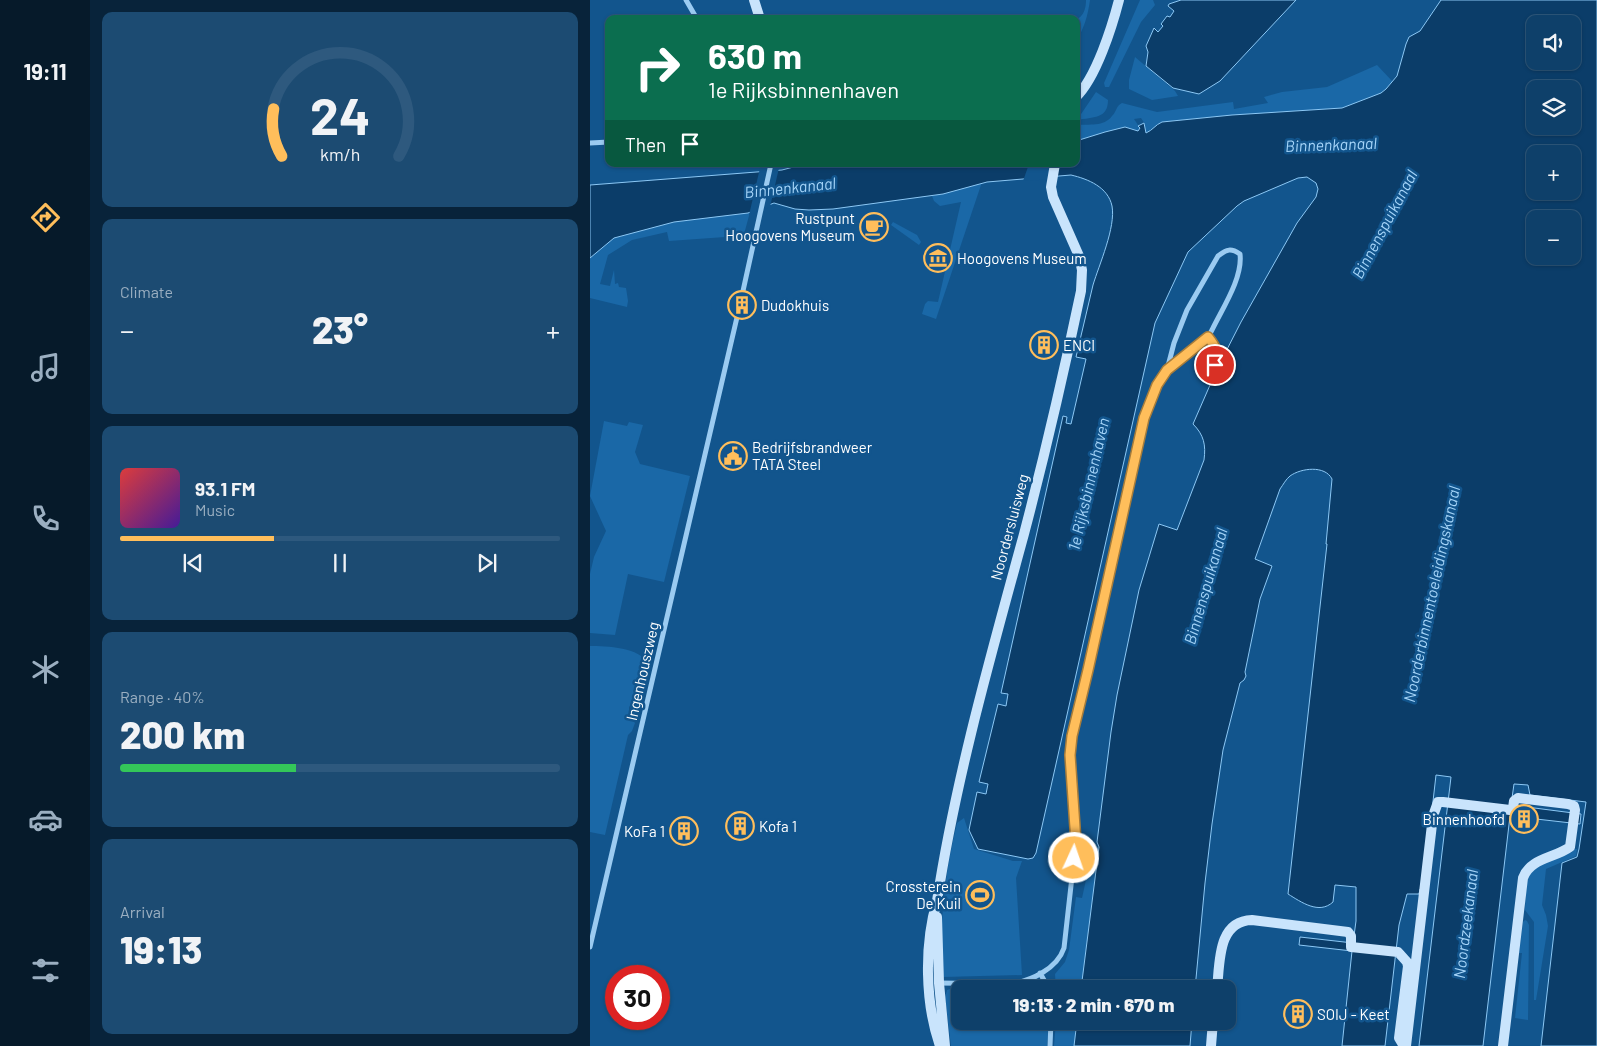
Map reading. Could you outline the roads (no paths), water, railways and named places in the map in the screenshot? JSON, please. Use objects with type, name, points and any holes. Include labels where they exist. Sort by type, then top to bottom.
[{"type":"street","points":[[686,0],[695,15]]},
{"type":"street","points":[[754,0],[759,15]]},
{"type":"street","points":[[1080,93],[1090,78],[1104,45],[1119,0]]},
{"type":"street","points":[[590,143],[605,142]]},
{"type":"street","points":[[741,300],[770,167]]},
{"type":"street","name":"Noordersluisweg","points":[[940,1046],[935,1033],[934,984],[937,901],[957,797],[984,681],[1033,496],[1081,291],[1082,270],[1079,256],[1053,197],[1052,180],[1054,167]]},
{"type":"street","points":[[934,984],[1019,983],[1056,964],[1061,958],[1064,948],[1076,842],[1070,755],[1072,736],[1144,418],[1157,385],[1167,370],[1208,337],[1239,274],[1240,254],[1233,250],[1226,250],[1218,256],[1187,310],[1174,344],[1167,370]]},
{"type":"street","name":"Ingenhouszweg","points":[[590,947],[738,313]]},
{"type":"street","points":[[1208,337],[1215,345],[1218,355],[1210,375]]},
{"type":"street","points":[[1218,980],[1223,941],[1234,925],[1243,921],[1252,920],[1348,932],[1351,936],[1351,947],[1398,952],[1407,962],[1399,1038],[1406,1045],[1433,816],[1438,802],[1510,810],[1513,808],[1516,799],[1522,798],[1568,804],[1574,806],[1575,810],[1570,847],[1531,866],[1526,870],[1523,878],[1503,1046]]},
{"type":"street","points":[[1040,973],[1044,980]]},
{"type":"street","name":"Noordersluisweg","points":[[934,984],[945,1046]]},
{"type":"street","points":[[1050,1046],[1051,1030]]},
{"type":"street","points":[[1211,1046],[1212,1030]]},
{"type":"water","points":[[1181,0],[1296,0],[1220,81],[1199,94],[1173,88],[1146,66],[1148,52],[1146,46],[1154,28],[1158,32],[1167,16],[1170,17],[1174,11],[1168,6],[1169,4]]},
{"type":"water","points":[[1441,0],[1597,0],[1597,1046],[1541,1046],[1562,863],[1577,857],[1586,802],[1530,795],[1528,785],[1514,784],[1511,805],[1581,814],[1580,824],[1510,816],[1483,1046],[1419,1046],[1451,777],[1436,775],[1423,889],[1420,889],[1419,894],[1407,894],[1399,925],[1385,1046],[1342,1046],[1352,951],[1299,945],[1300,937],[1353,943],[1356,921],[1356,887],[1335,885],[1333,902],[1328,906],[1322,907],[1310,906],[1288,894],[1327,544],[1332,479],[1324,472],[1312,469],[1300,471],[1290,476],[1280,489],[1255,559],[1272,566],[1260,599],[1245,672],[1246,676],[1240,683],[1223,750],[1205,883],[1196,980],[1082,980],[1111,732],[1139,590],[1159,524],[1177,530],[1204,460],[1203,440],[1200,432],[1193,424],[1217,369],[1241,322],[1297,223],[1316,197],[1318,189],[1316,183],[1307,177],[1298,178],[1244,201],[1237,206],[1188,252],[1155,323],[1036,853],[1033,858],[1028,859],[978,849],[969,830],[977,792],[986,794],[988,784],[979,782],[998,704],[1006,706],[1008,694],[1001,693],[1063,416],[1067,417],[1066,423],[1071,424],[1086,359],[1076,357],[1093,285],[1112,224],[1113,215],[1110,199],[1096,185],[1071,175],[987,182],[943,194],[833,209],[795,209],[774,203],[748,213],[674,222],[614,238],[590,258],[590,185],[782,170],[794,167],[1080,167],[1080,140],[1125,127],[1138,131],[1140,128],[1138,126],[1144,123],[1146,133],[1162,122],[1232,115],[1342,108],[1381,93],[1386,89],[1397,76],[1409,37],[1420,31]]},
{"type":"water","points":[[1076,1030],[1191,1030],[1190,1046],[1074,1046]]},
{"type":"tunnel","points":[[738,313],[741,300]]},
{"type":"place","name":"Rustpunt Hoogovens Museum","points":[[874,227]]},
{"type":"place","name":"Hoogovens Museum","points":[[938,258]]},
{"type":"place","name":"Dudokhuis","points":[[742,305]]},
{"type":"place","name":"ENCI","points":[[1044,345]]},
{"type":"place","name":"Bedrijfsbrandweer TATA Steel","points":[[733,456]]},
{"type":"place","name":"Binnenhoofd","points":[[1524,819]]},
{"type":"place","name":"Kofa 1","points":[[740,826]]},
{"type":"place","name":"KoFa 1","points":[[684,831]]},
{"type":"place","name":"Crossterein De Kuil","points":[[980,895]]},
{"type":"place","name":"SOIJ - Keet","points":[[1298,1014]]},
{"type":"water label","name":"Binnenkanaal","points":[[1331,144]]},
{"type":"water label","name":"Binnenkanaal","points":[[790,187]]},
{"type":"water label","name":"Binnenspuikanaal","points":[[1384,224]]},
{"type":"water label","name":"1e Rijksbinnenhaven","points":[[1088,484]]},
{"type":"water label","name":"Binnenspuikanaal","points":[[1205,586]]},
{"type":"water label","name":"Noorderbinnentoeleidingskanaal","points":[[1431,594]]},
{"type":"water label","name":"Noordzeekanaal","points":[[1465,924]]}]
